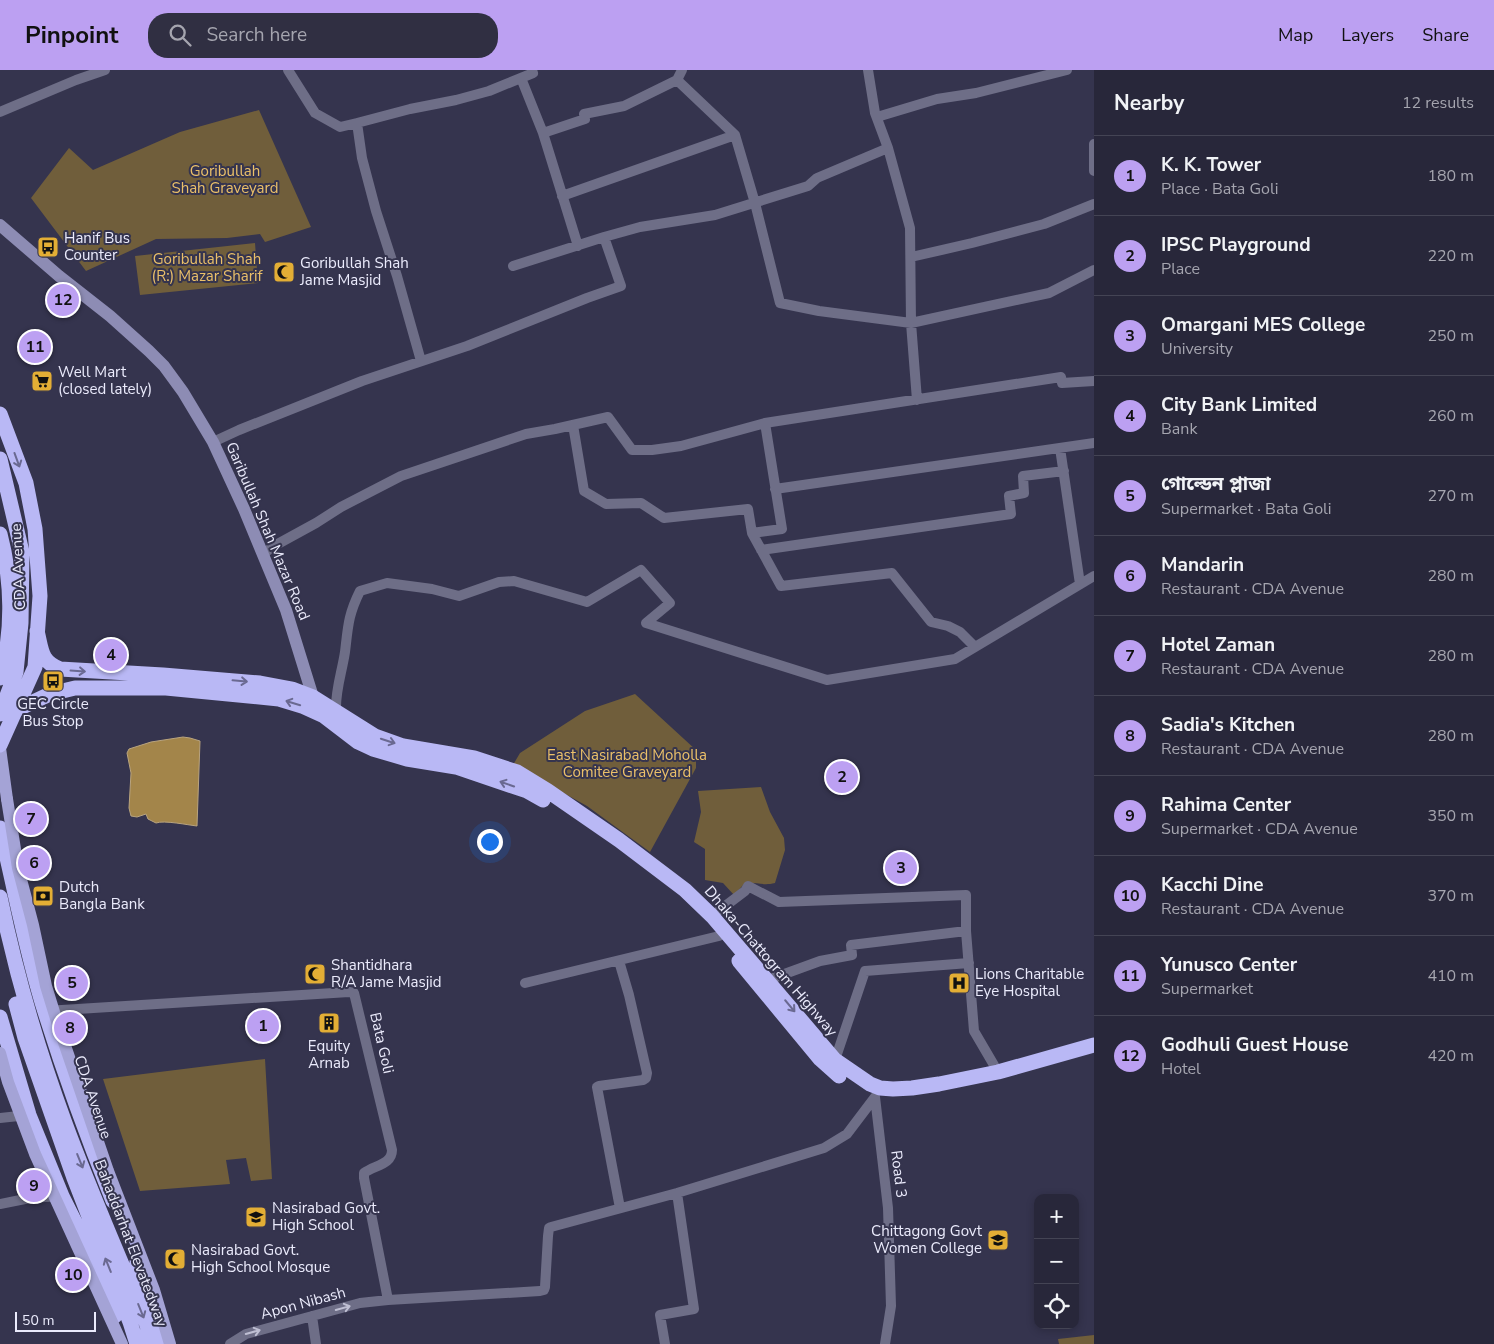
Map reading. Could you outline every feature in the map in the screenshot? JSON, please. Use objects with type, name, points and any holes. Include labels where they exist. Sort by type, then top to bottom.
[{"type":"highway","name":"CDA Avenue","points":[[0,414],[26,483],[35,529],[40,596],[35,668],[0,747]]},
{"type":"highway","points":[[0,459],[22,552],[21,623],[16,672],[0,714]]},
{"type":"highway","points":[[0,500],[12,551],[16,619],[10,667],[0,694]]},
{"type":"highway","name":"CDA Avenue","points":[[0,534],[6,557],[9,588],[9,623],[0,678]]},
{"type":"highway","points":[[0,586],[6,557]]},
{"type":"highway","name":"Dhaka-Chattogram Highway","points":[[37,631],[43,657],[49,664],[60,669],[260,683],[292,689],[313,697],[356,726],[375,736],[403,746],[474,758],[517,772],[619,840],[685,890],[712,916],[722,933],[768,980],[835,1060],[870,1084],[880,1088],[912,1088],[939,1084],[998,1072],[1094,1045]]},
{"type":"highway","points":[[16,710],[50,694],[75,688],[181,689],[280,698],[324,716],[358,742],[374,749],[398,756],[456,767],[527,791],[570,817],[655,878],[683,899],[722,933],[760,988],[820,1059],[839,1075],[875,1097],[894,1099],[937,1094],[1003,1079],[1094,1053]]},
{"type":"highway","name":"CDA Avenue","points":[[0,828],[45,1011],[96,1158],[140,1270],[163,1344]]},
{"type":"highway","name":"Bahaddarhat Elevatedway","points":[[0,896],[21,986],[38,1043],[66,1124],[147,1325],[151,1344]]},
{"type":"highway","name":"Bahaddarhat Elevatedway","points":[[0,938],[25,1038],[74,1178],[137,1344]]},
{"type":"highway","points":[[0,1017],[29,1115],[62,1196],[128,1344]]},
{"type":"main road","points":[[0,747],[18,868],[46,986],[108,1170],[154,1290],[170,1344]]},
{"type":"main road","points":[[0,1053],[8,1082],[34,1154],[122,1344]]},
{"type":"street","points":[[0,112],[105,70]]},
{"type":"street","points":[[288,70],[314,113],[340,127],[489,91],[533,73],[532,70]]},
{"type":"street","points":[[543,134],[585,119],[584,114],[624,106],[677,80],[682,70]]},
{"type":"street","points":[[868,70],[877,117],[888,148],[910,228],[911,323],[917,400]]},
{"type":"street","points":[[877,117],[937,99],[976,93],[1067,70]]},
{"type":"street","points":[[522,78],[543,134],[578,246]]},
{"type":"street","points":[[677,80],[736,135],[780,303],[819,311],[911,323],[1049,294],[1094,270]]},
{"type":"street","points":[[357,122],[362,158],[376,211],[421,361]]},
{"type":"street","points":[[562,196],[736,135]]},
{"type":"street","points":[[1094,144],[1094,171]]},
{"type":"street","points":[[513,266],[640,227],[715,215],[755,204],[808,186],[817,178],[888,148]]},
{"type":"street","points":[[911,256],[972,243],[1044,224],[1094,204]]},
{"type":"street","name":"Garibullah Shah Mazar Road","points":[[0,224],[59,276],[110,316],[150,351],[164,366],[183,392],[213,442],[228,472],[263,554],[286,610],[313,697]]},
{"type":"street","points":[[213,442],[362,381],[467,346],[621,286],[604,238]]},
{"type":"street","points":[[263,554],[341,507],[401,476],[526,434],[608,417],[632,450],[652,450],[681,446],[765,423],[1061,377],[1062,384],[1094,381]]},
{"type":"street","points":[[752,533],[782,528],[765,423]]},
{"type":"street","points":[[573,425],[584,491],[606,504],[641,503],[664,518],[748,509],[752,533],[781,586],[892,573],[931,622],[948,626],[960,632],[975,647]]},
{"type":"street","points":[[775,489],[1094,443]]},
{"type":"street","points":[[1060,448],[1080,584]]},
{"type":"street","points":[[761,550],[1011,514],[1009,496],[1024,493],[1022,476],[1064,471]]},
{"type":"street","points":[[336,711],[352,607],[360,592],[387,583],[432,589],[459,596],[499,582],[514,581],[587,602],[641,570],[670,603],[646,623],[828,680],[956,659],[1094,576]]},
{"type":"street","points":[[712,916],[745,891],[748,886],[779,902],[966,895],[966,931],[974,1031],[998,1072]]},
{"type":"street","points":[[768,980],[820,960],[852,955],[851,945],[966,931]]},
{"type":"street","points":[[525,983],[619,961],[722,933]]},
{"type":"street","points":[[619,961],[647,1073],[646,1078],[643,1080],[596,1087],[620,1208],[677,1193],[824,1148],[847,1134],[875,1097]]},
{"type":"street","points":[[835,1060],[865,971],[968,963]]},
{"type":"street","name":"Bata Goli","points":[[45,1011],[354,993],[392,1150],[392,1156],[389,1161],[364,1173],[388,1300]]},
{"type":"street","name":"Road 3","points":[[875,1097],[888,1208],[890,1306],[885,1344]]},
{"type":"street","points":[[0,1118],[29,1115]]},
{"type":"street","points":[[665,1344],[660,1315],[693,1310],[694,1307],[677,1193]]},
{"type":"street","points":[[0,1204],[30,1198],[62,1196]]},
{"type":"street","name":"Apon Nibash","points":[[230,1344],[246,1334],[360,1304],[388,1300],[544,1290],[549,1228],[620,1208]]},
{"type":"street","points":[[312,1316],[316,1344]]},
{"type":"green space","name":"Goribullah Shah Graveyard","points":[[259,110],[311,227],[265,242],[260,234],[227,238],[156,239],[86,271],[31,198],[69,148],[93,170],[180,132]]},
{"type":"green space","name":"Goribullah Shah (R:) Mazar Sharif","points":[[255,243],[258,283],[140,295],[135,256]]},
{"type":"green space","name":"East Nasirabad Moholla Comitee Graveyard","points":[[635,694],[696,750],[696,768],[650,852],[587,806],[513,765],[520,753],[585,711]]},
{"type":"green space","points":[[761,787],[770,812],[784,838],[785,850],[775,883],[745,883],[734,895],[723,883],[705,880],[705,849],[694,842],[701,812],[698,791]]},
{"type":"green space","points":[[265,1059],[272,1179],[251,1181],[246,1158],[226,1160],[230,1184],[140,1191],[103,1079]]},
{"type":"green space","points":[[1094,1335],[1094,1344],[1059,1344],[1058,1339]]},
{"type":"shaded area","points":[[183,737],[200,741],[197,826],[170,822],[156,823],[148,819],[146,814],[137,817],[131,816],[129,808],[131,773],[127,753],[129,749],[151,742]]},
{"type":"place","name":"Hanif Bus Counter","points":[[48,247]]},
{"type":"place","name":"Goribullah Shah Jame Masjid","points":[[284,272]]},
{"type":"place","name":"Godhuli Guest House","points":[[63,300]]},
{"type":"place","name":"Yunusco Center","points":[[35,347]]},
{"type":"place","name":"Well Mart (closed lately)","points":[[42,381]]},
{"type":"place","name":"City Bank Limited","points":[[111,655]]},
{"type":"place","name":"GEC Circle Bus Stop","points":[[53,681]]},
{"type":"place","name":"IPSC Playground","points":[[842,777]]},
{"type":"place","name":"Hotel Zaman","points":[[31,819]]},
{"type":"place","name":"Mandarin","points":[[34,863]]},
{"type":"place","name":"Omargani MES College","points":[[901,868]]},
{"type":"place","name":"Dutch Bangla Bank","points":[[43,896]]},
{"type":"place","name":"Shantidhara R/A Jame Masjid","points":[[315,974]]},
{"type":"place","name":"গোল্ডেন প্লাজা","points":[[72,983]]},
{"type":"place","name":"Lions Charitable Eye Hospital","points":[[959,983]]},
{"type":"place","name":"Equity Arnab","points":[[329,1023]]},
{"type":"place","name":"K. K. Tower","points":[[263,1026]]},
{"type":"place","name":"Sadia's Kitchen","points":[[70,1028]]},
{"type":"place","name":"Rahima Center","points":[[34,1186]]},
{"type":"place","name":"Nasirabad Govt. High School","points":[[256,1217]]},
{"type":"place","name":"Chittagong Govt Women College","points":[[998,1240]]},
{"type":"place","name":"Nasirabad Govt. High School Mosque","points":[[175,1259]]},
{"type":"place","name":"Kacchi Dine","points":[[73,1275]]}]
